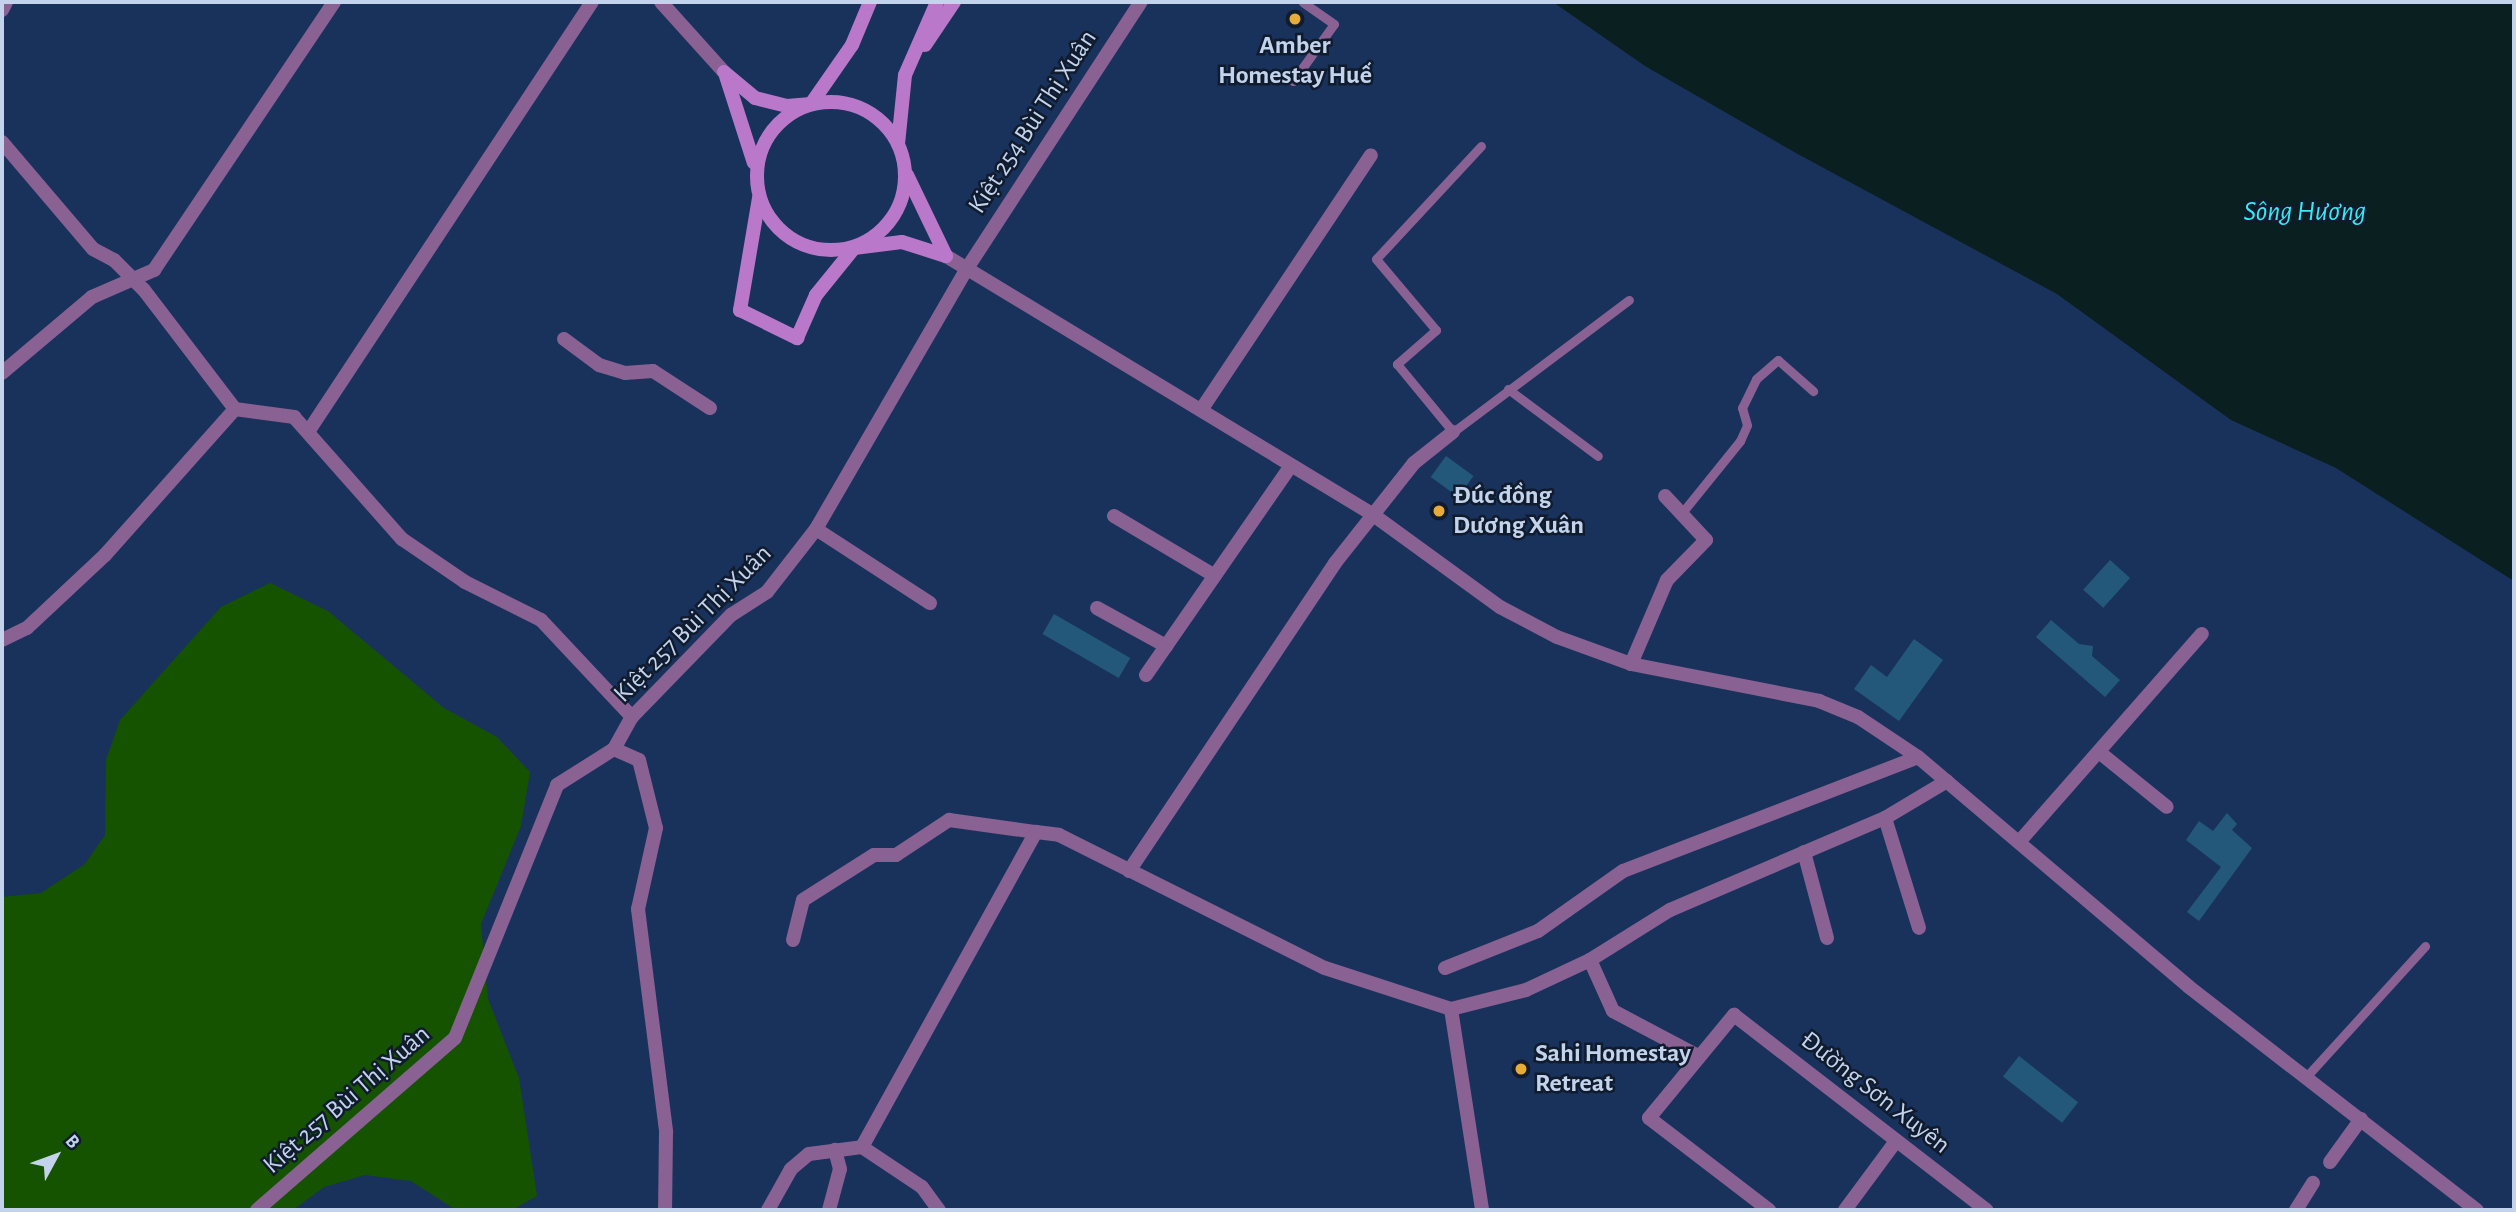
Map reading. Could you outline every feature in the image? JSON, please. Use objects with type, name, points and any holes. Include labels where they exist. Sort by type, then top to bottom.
[{"type":"main road","points":[[852,45],[861,2]]},
{"type":"main road","points":[[756,173],[772,130],[811,104],[852,45],[870,2]]},
{"type":"main road","points":[[937,2],[905,75],[898,144],[921,214],[946,256]]},
{"type":"main road","points":[[905,75],[954,2]]},
{"type":"main road","points":[[724,72],[755,98],[787,106],[811,104],[862,108],[898,144]]},
{"type":"main road","points":[[724,72],[748,129],[759,197],[740,310],[797,338],[816,295],[854,248],[894,217],[905,168]]},
{"type":"main road","points":[[759,197],[785,236],[830,251],[902,242],[946,256]]},
{"type":"street","points":[[2,10],[6,2]]},
{"type":"street","points":[[2,373],[92,297],[131,277],[154,270],[334,2]]},
{"type":"street","points":[[307,432],[592,2]]},
{"type":"street","points":[[661,2],[724,72]]},
{"type":"street","name":"Kiệt 254 Bùi Thị Xuân","points":[[966,270],[1140,2]]},
{"type":"street","points":[[2,142],[93,249],[131,277],[235,409],[294,417],[402,539],[465,582],[541,620],[632,717]]},
{"type":"street","points":[[1201,410],[1371,155]]},
{"type":"street","points":[[946,256],[1290,467],[1372,514],[1500,607],[1632,664],[1819,701],[1919,757],[2306,1077],[2477,1210]]},
{"type":"street","name":"Kiệt 257 Bùi Thị Xuân","points":[[257,1210],[455,1038],[557,785],[614,749],[632,717],[731,615],[767,592],[816,528],[966,270]]},
{"type":"street","points":[[564,339],[599,365],[625,373],[653,371],[710,408]]},
{"type":"street","points":[[2,640],[27,628],[106,555],[235,409]]},
{"type":"street","points":[[1129,871],[1372,514],[1414,463],[1453,432]]},
{"type":"street","points":[[1146,676],[1290,467]]},
{"type":"street","points":[[1632,664],[1667,580],[1706,540],[1665,496]]},
{"type":"street","points":[[1114,516],[1215,576]]},
{"type":"street","points":[[816,528],[930,603]]},
{"type":"street","points":[[1097,608],[1166,646]]},
{"type":"street","points":[[2019,842],[2202,634]]},
{"type":"street","points":[[614,749],[639,760],[656,828],[638,909],[666,1132],[665,1210]]},
{"type":"street","points":[[2099,752],[2167,807]]},
{"type":"street","points":[[1445,968],[1538,931],[1623,871],[1919,757]]},
{"type":"street","points":[[793,940],[803,900],[874,855],[895,855],[949,820],[1059,835],[1325,968],[1451,1009],[1526,990],[1590,960],[1670,910],[1885,818],[1947,781]]},
{"type":"street","points":[[1885,818],[1919,928]]},
{"type":"street","points":[[862,1147],[1036,832]]},
{"type":"street","points":[[1804,852],[1827,938]]},
{"type":"street","points":[[1590,960],[1613,1011],[1696,1055],[1648,1118],[1769,1210]]},
{"type":"street","points":[[1451,1009],[1482,1210]]},
{"type":"street","name":"Đường Sơn Xuyên","points":[[1696,1055],[1734,1015],[1986,1210]]},
{"type":"street","points":[[2330,1162],[2361,1119]]},
{"type":"street","points":[[1845,1210],[1896,1141]]},
{"type":"street","points":[[768,1210],[791,1169],[809,1154],[862,1147],[922,1186],[939,1210]]},
{"type":"street","points":[[829,1210],[839,1169],[835,1150]]},
{"type":"street","points":[[2296,1210],[2313,1183]]},
{"type":"lane","points":[[1293,80],[1334,24],[1303,2]]},
{"type":"lane","points":[[1482,146],[1377,259],[1436,330],[1398,364],[1453,432],[1629,300]]},
{"type":"lane","points":[[1681,514],[1740,441],[1747,425],[1742,408],[1756,379],[1778,360],[1813,391]]},
{"type":"lane","points":[[1507,389],[1598,456]]},
{"type":"lane","points":[[2306,1077],[2425,946]]},
{"type":"green space","points":[[270,583],[328,611],[444,708],[497,737],[530,772],[521,826],[481,924],[488,999],[519,1078],[537,1196],[512,1210],[456,1210],[411,1181],[365,1175],[324,1187],[293,1210],[2,1210],[2,897],[41,893],[85,864],[105,835],[106,760],[120,720],[221,607]]},
{"type":"water","name":"Sông Hương","points":[[1553,2],[2514,2],[2514,581],[2336,468],[2231,420],[2057,294],[1796,153],[1645,66]]},
{"type":"building","points":[[1446,456],[1474,476],[1458,497],[1431,477]]},
{"type":"building","points":[[2110,560],[2130,578],[2103,608],[2083,590]]},
{"type":"building","points":[[1054,614],[1130,658],[1119,678],[1042,634]]},
{"type":"building","points":[[2051,620],[2079,644],[2093,646],[2092,656],[2120,680],[2105,697],[2036,637]]},
{"type":"building","points":[[1914,639],[1943,660],[1899,721],[1854,689],[1871,665],[1887,677]]},
{"type":"building","points":[[2227,813],[2237,824],[2232,830],[2252,848],[2199,921],[2187,912],[2221,867],[2186,840],[2199,821],[2213,831]]},
{"type":"building","points":[[2019,1056],[2078,1102],[2062,1123],[2003,1076]]},
{"type":"place","name":"Amber Homestay Huế","points":[[1295,19]]},
{"type":"place","name":"Đúc đồng Dương Xuân","points":[[1439,511]]},
{"type":"place","name":"Sahi Homestay Retreat","points":[[1521,1069]]}]
